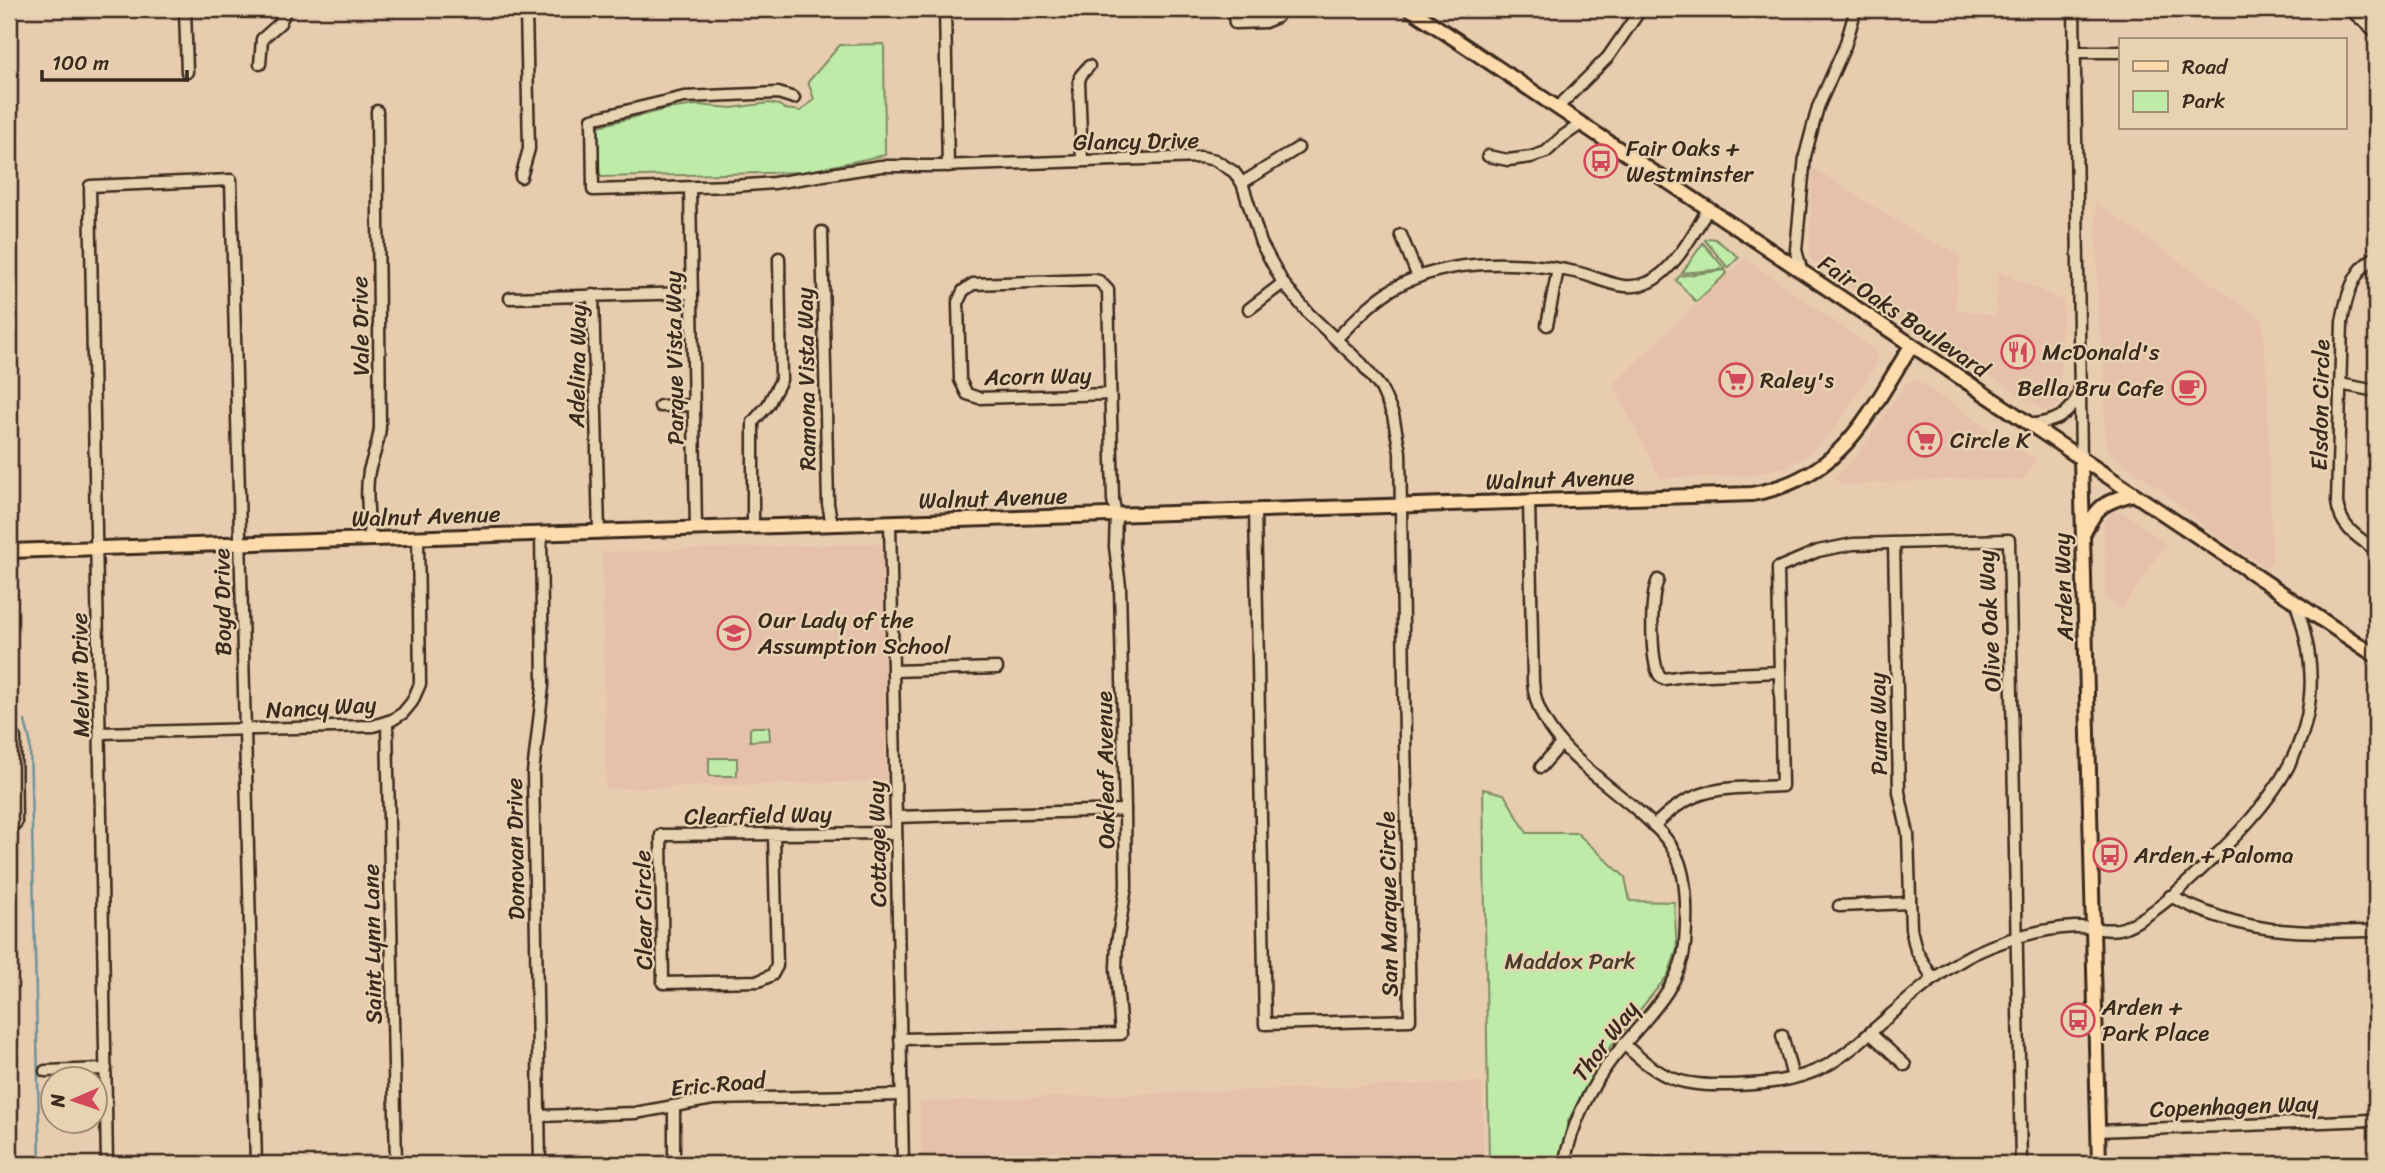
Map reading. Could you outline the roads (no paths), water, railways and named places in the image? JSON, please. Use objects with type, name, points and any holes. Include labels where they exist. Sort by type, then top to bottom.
[{"type":"main road","name":"Fair Oaks Boulevard","points":[[1410,9],[2376,656]]},
{"type":"main road","name":"Walnut Avenue","points":[[9,551],[1744,494],[1783,487],[1811,474],[1847,443],[1911,346]]},
{"type":"main road","name":"Arden Way","points":[[2081,459],[2099,1164]]},
{"type":"main road","points":[[2083,536],[2092,516],[2100,507],[2109,501],[2133,494]]},
{"type":"street","points":[[185,9],[187,72]]},
{"type":"street","points":[[260,64],[262,39],[280,23],[286,9]]},
{"type":"street","points":[[521,177],[529,149],[526,9]]},
{"type":"street","points":[[945,9],[948,166]]},
{"type":"street","points":[[1233,9],[1235,23],[1265,22],[1277,17]]},
{"type":"street","points":[[1556,108],[1608,57],[1641,9]]},
{"type":"street","points":[[1802,273],[1796,250],[1805,156],[1818,107],[1845,46],[1856,9]]},
{"type":"street","name":"Arden Way","points":[[2074,9],[2081,459]]},
{"type":"street","points":[[2349,9],[2376,32]]},
{"type":"street","points":[[2074,52],[2119,52]]},
{"type":"street","points":[[1082,160],[1079,81],[1089,66]]},
{"type":"street","name":"Glancy Drive","points":[[793,98],[778,93],[684,97],[592,119],[593,190],[774,183],[881,166],[1201,157],[1228,167],[1242,183]]},
{"type":"street","name":"Vale Drive","points":[[370,539],[367,491],[380,427],[377,111]]},
{"type":"street","points":[[1488,156],[1508,160],[1538,155],[1550,150],[1562,137],[1581,124]]},
{"type":"street","points":[[1298,148],[1242,183],[1261,243],[1283,283],[1299,303],[1376,380],[1394,415],[1398,435],[1402,506]]},
{"type":"street","name":"Boyd Drive","points":[[90,186],[231,180],[256,1164]]},
{"type":"street","name":"Melvin Drive","points":[[90,186],[106,1064]]},
{"type":"street","name":"Parque Vista Way","points":[[690,188],[696,529]]},
{"type":"street","points":[[1336,339],[1383,295],[1418,277],[1474,265],[1506,264],[1558,269],[1577,272],[1613,285],[1634,286],[1647,282],[1670,266],[1708,209]]},
{"type":"street","name":"Ramona Vista Way","points":[[822,232],[828,504],[832,524]]},
{"type":"street","points":[[1401,235],[1418,277]]},
{"type":"street","name":"Elsdon Circle","points":[[2376,257],[2368,261],[2360,272],[2346,300],[2342,322],[2338,509],[2351,532],[2376,550]]},
{"type":"street","points":[[753,527],[752,422],[768,405],[781,380],[779,258]]},
{"type":"street","points":[[1547,325],[1558,269]]},
{"type":"street","name":"Acorn Way","points":[[1105,286],[1094,280],[973,284],[967,287],[958,302],[960,380],[967,394],[979,398],[1110,394]]},
{"type":"street","points":[[1249,309],[1283,283]]},
{"type":"street","name":"Oakleaf Avenue","points":[[901,1039],[1121,1034],[1116,969],[1117,943],[1126,887],[1125,810],[1120,586],[1113,500],[1109,297],[1105,286]]},
{"type":"street","name":"Adelina Way","points":[[598,532],[593,295],[692,293]]},
{"type":"street","points":[[510,298],[593,295]]},
{"type":"street","points":[[2340,384],[2376,391]]},
{"type":"street","points":[[2030,425],[2052,422],[2061,417],[2075,404],[2080,391]]},
{"type":"street","points":[[660,406],[694,405]]},
{"type":"street","name":"Thor Way","points":[[1529,501],[1534,690],[1543,720],[1561,744],[1654,826],[1670,844],[1679,861],[1685,893],[1685,942],[1679,968],[1667,992],[1624,1044],[1585,1100],[1570,1138],[1564,1164]]},
{"type":"street","name":"San Marque Circle","points":[[1255,510],[1265,1024],[1410,1020],[1400,520],[1402,506]]},
{"type":"street","name":"Cottage Way","points":[[890,522],[903,1164]]},
{"type":"street","name":"Donovan Drive","points":[[540,1164],[533,773],[543,686],[541,534]]},
{"type":"street","name":"Nancy Way","points":[[100,733],[373,726],[387,723],[408,708],[420,684],[418,538]]},
{"type":"street","name":"Olive Oak Way","points":[[1654,826],[1680,803],[1709,790],[1782,786],[1778,568],[1801,556],[1835,546],[2009,540],[2021,1164]]},
{"type":"street","name":"Puma Way","points":[[1894,543],[1899,792],[1908,834],[1910,929],[1916,950],[1933,979]]},
{"type":"street","points":[[1658,580],[1652,600],[1654,646],[1656,669],[1664,679],[1780,672]]},
{"type":"street","points":[[1624,1044],[1653,1069],[1690,1084],[1758,1084],[1793,1078],[1825,1066],[1847,1052],[1933,979],[1973,954],[2017,938],[2050,930],[2077,927],[2114,930],[2133,923],[2199,872],[2253,817],[2281,782],[2298,747],[2308,709],[2311,679],[2308,650],[2296,603]]},
{"type":"street","points":[[893,671],[997,668]]},
{"type":"street","name":"Saint Lynn Lane","points":[[387,723],[396,1164]]},
{"type":"street","points":[[9,738],[15,737],[16,823]]},
{"type":"street","points":[[1541,767],[1561,744]]},
{"type":"street","points":[[896,817],[1125,810]]},
{"type":"street","name":"Clearfield Way","points":[[661,835],[897,833]]},
{"type":"street","name":"Clear Circle","points":[[661,835],[663,983],[759,981],[772,975],[777,966],[774,834]]},
{"type":"street","points":[[2170,896],[2210,915],[2254,927],[2299,932],[2376,931]]},
{"type":"street","points":[[1839,906],[1909,903]]},
{"type":"street","points":[[1870,1033],[1905,1065]]},
{"type":"street","points":[[1782,1035],[1793,1078]]},
{"type":"street","name":"Eric Road","points":[[539,1116],[635,1113],[713,1100],[901,1095]]},
{"type":"street","points":[[674,1106],[674,1164]]},
{"type":"street","name":"Copenhagen Way","points":[[2098,1131],[2372,1120]]},
{"type":"street","name":"Melvin Drive","points":[[107,1134],[107,1164]]},
{"type":"waterway","points":[[25,721],[30,741],[40,1164]]},
{"type":"place","name":"Fair Oaks + Westminster","points":[[1601,161]]},
{"type":"place","name":"McDonald's","points":[[2018,352]]},
{"type":"place","name":"Raley's","points":[[1736,380]]},
{"type":"place","name":"Bella Bru Cafe","points":[[2189,388]]},
{"type":"place","name":"Circle K","points":[[1925,440]]},
{"type":"place","name":"Our Lady of the Assumption School","points":[[734,633]]},
{"type":"place","name":"Arden + Paloma","points":[[2110,855]]},
{"type":"place","name":"Arden + Park Place","points":[[2078,1020]]},
{"type":"park label","name":"Maddox Park","points":[[1570,961]]}]
